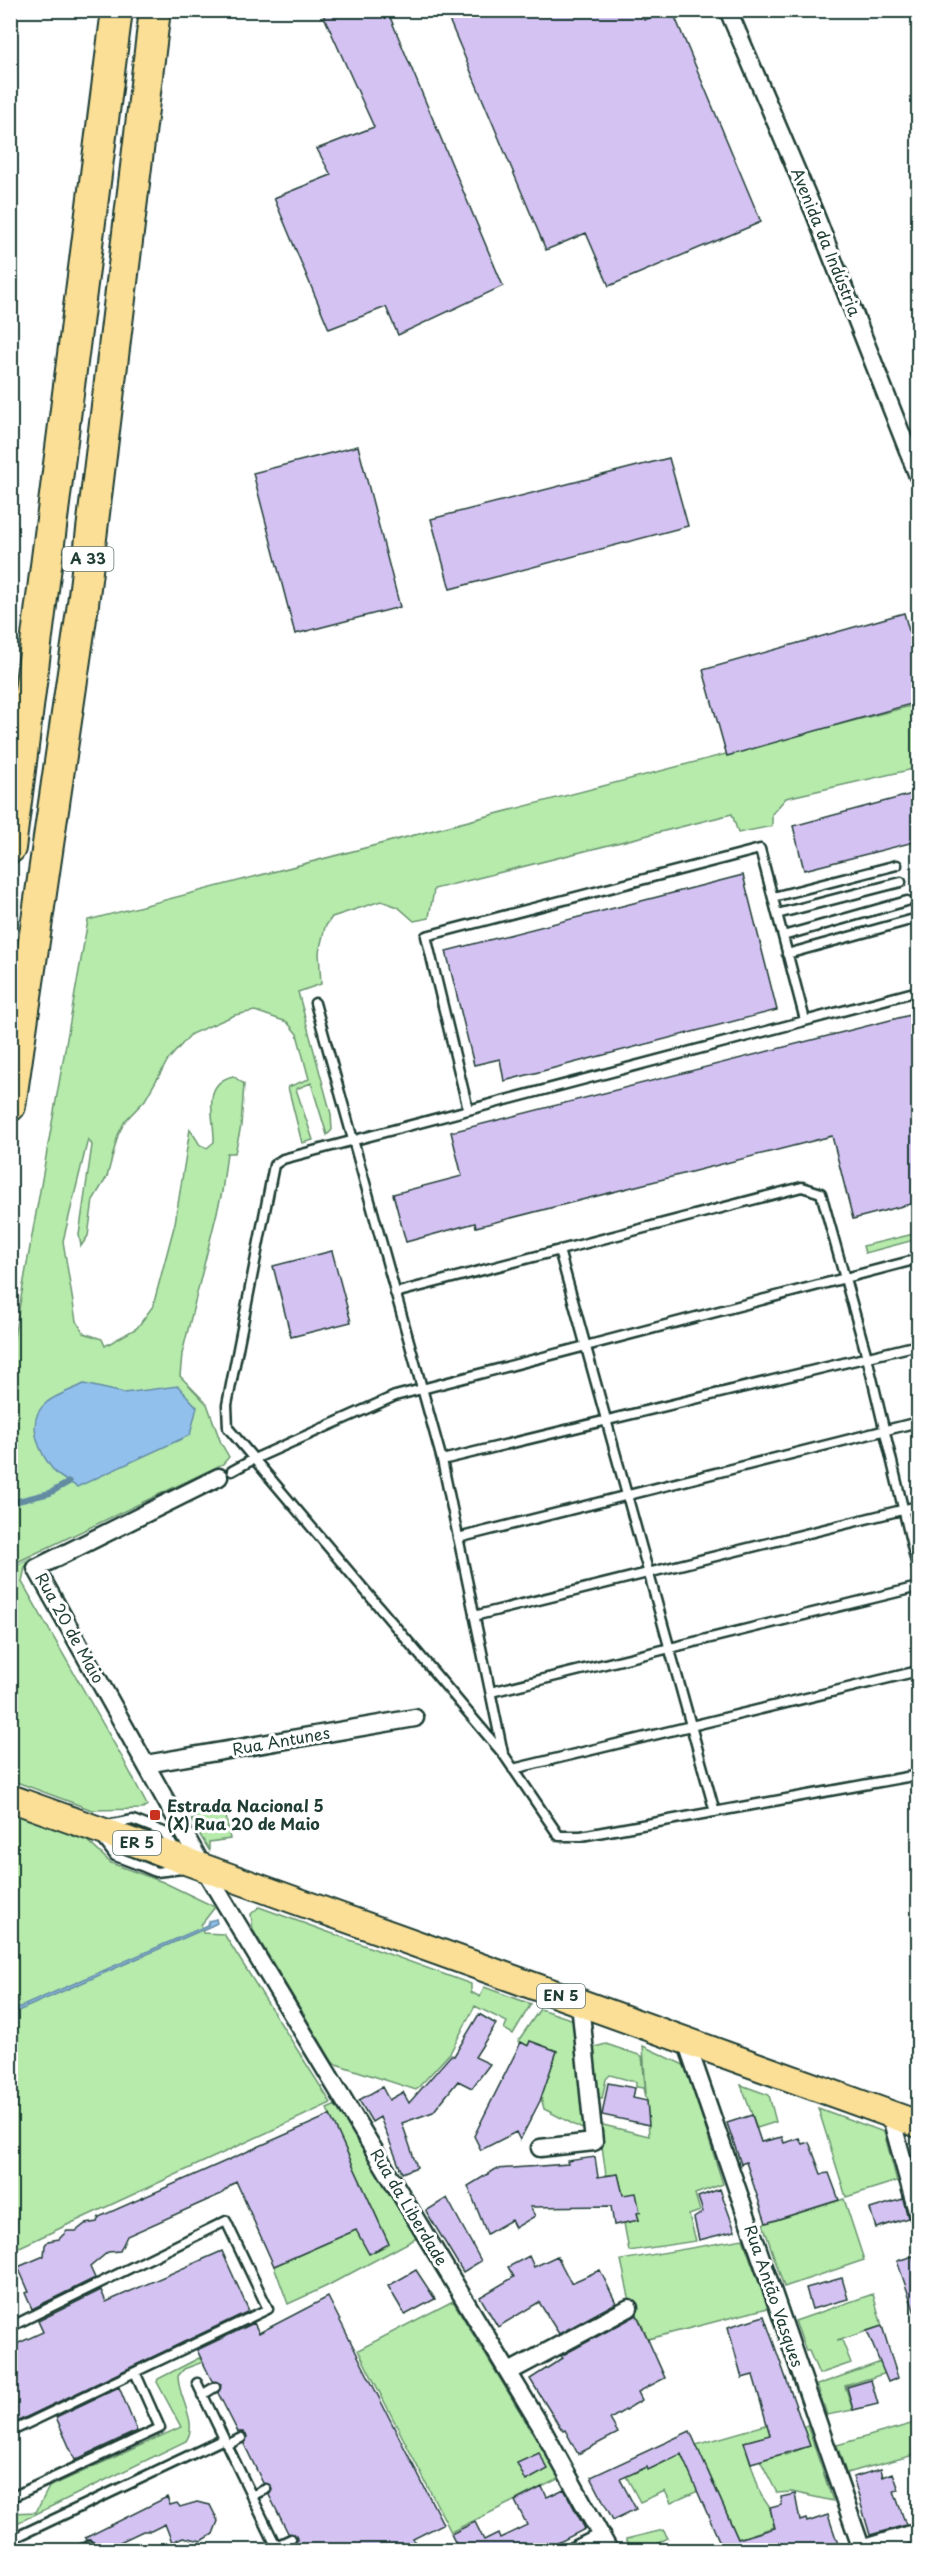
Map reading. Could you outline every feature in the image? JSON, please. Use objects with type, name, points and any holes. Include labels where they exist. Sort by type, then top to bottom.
[{"type":"highway","name":"A 33","points":[[10,848],[50,555],[117,10]]},
{"type":"highway","name":"A 33","points":[[10,1106],[83,604],[155,10]]},
{"type":"main road","name":"ER 5","points":[[10,1798],[192,1863]]},
{"type":"main road","name":"EN 5","points":[[192,1863],[918,2124]]},
{"type":"street","name":"Avenida da Indústria","points":[[728,10],[815,214],[918,476]]},
{"type":"street","name":"Rua 20 de Maio","points":[[192,1863],[146,1764],[36,1568],[226,1474]]},
{"type":"street","name":"Rua Antunes","points":[[146,1764],[416,1718]]},
{"type":"street","name":"Rua da Liberdade","points":[[192,1863],[509,2372],[556,2451],[605,2544]]},
{"type":"street","points":[[540,2148],[594,2142],[580,2003]]},
{"type":"street","name":"Rua Antão Vasques","points":[[686,2041],[861,2550]]},
{"type":"street","points":[[890,2114],[918,2216]]},
{"type":"street","points":[[509,2372],[629,2308]]},
{"type":"street","points":[[861,2550],[918,2532]]},
{"type":"street","points":[[575,2550],[605,2544]]},
{"type":"lane","points":[[468,1109],[426,936],[760,849],[805,1020]]},
{"type":"lane","points":[[773,897],[897,865]]},
{"type":"lane","points":[[777,914],[901,882]]},
{"type":"lane","points":[[783,936],[907,901]]},
{"type":"lane","points":[[787,954],[914,919]]},
{"type":"lane","points":[[918,990],[283,1159],[274,1165],[227,1406],[228,1428],[504,1755],[559,1836],[581,1836],[918,1775]]},
{"type":"lane","points":[[315,1003],[442,1460],[504,1755]]},
{"type":"lane","points":[[395,1293],[802,1187],[822,1193],[867,1357],[918,1571]]},
{"type":"lane","points":[[560,1250],[714,1812]]},
{"type":"lane","points":[[226,1474],[254,1459],[395,1396],[918,1259]]},
{"type":"lane","points":[[442,1460],[918,1345]]},
{"type":"lane","points":[[458,1538],[918,1422]]},
{"type":"lane","points":[[474,1616],[918,1506]]},
{"type":"lane","points":[[490,1692],[918,1587]]},
{"type":"lane","points":[[513,1769],[918,1671]]},
{"type":"lane","points":[[10,2327],[226,2221],[268,2309],[10,2432]]},
{"type":"lane","points":[[10,2498],[160,2428],[135,2372]]},
{"type":"lane","points":[[197,2383],[277,2548],[291,2539]]},
{"type":"lane","points":[[202,2394],[215,2387]]},
{"type":"lane","points":[[10,2540],[225,2442],[241,2438]]},
{"type":"lane","points":[[251,2496],[266,2489]]},
{"type":"lane","points":[[80,2550],[89,2546]]},
{"type":"green space","points":[[918,704],[918,768],[786,798],[772,814],[772,826],[738,833],[732,814],[434,889],[429,918],[414,921],[398,907],[381,901],[332,917],[325,927],[319,952],[321,984],[298,992],[331,1114],[332,1130],[327,1135],[311,1083],[296,1089],[313,1140],[302,1143],[288,1087],[309,1079],[297,1034],[287,1022],[255,1011],[235,1015],[191,1034],[168,1060],[145,1100],[125,1121],[118,1135],[107,1177],[93,1200],[88,1236],[81,1246],[79,1235],[92,1145],[88,1139],[63,1241],[76,1321],[84,1333],[102,1339],[105,1346],[137,1328],[153,1306],[175,1223],[190,1129],[200,1145],[207,1148],[214,1142],[212,1103],[216,1086],[233,1076],[244,1084],[241,1126],[235,1153],[227,1153],[222,1192],[182,1354],[180,1376],[207,1404],[221,1443],[229,1457],[223,1464],[11,1565],[11,1354],[88,920]]},
{"type":"green space","points":[[918,1233],[918,1239],[865,1253],[863,1246]]},
{"type":"green space","points":[[33,1557],[25,1567],[22,1582],[123,1759],[147,1805],[143,1809],[92,1810],[11,1780],[11,1568]]},
{"type":"green space","points":[[224,1804],[230,1839],[209,1842],[209,1850],[191,1820],[196,1819],[193,1808]]},
{"type":"green space","points":[[10,1812],[82,1836],[111,1863],[163,1882],[215,1907],[201,1925],[203,1933],[224,1934],[331,2103],[11,2251]]},
{"type":"green space","points":[[259,1907],[471,1984],[471,1992],[480,1997],[484,1987],[531,2004],[513,2034],[504,2029],[507,2022],[475,2006],[450,2053],[416,2090],[333,2063],[253,1930],[251,1914]]},
{"type":"green space","points":[[540,2009],[577,2021],[588,2128],[584,2130],[544,2109],[541,2097],[557,2051],[530,2041],[528,2046],[518,2041]]},
{"type":"green space","points":[[606,2044],[642,2056],[646,2094],[643,2046],[686,2066],[723,2184],[695,2194],[700,2211],[689,2215],[696,2241],[629,2251],[624,2223],[639,2220],[637,2213],[640,2212],[623,2195],[618,2174],[606,2175],[599,2124],[649,2136],[647,2102],[644,2088],[636,2087],[636,2082],[610,2075],[606,2079],[602,2099],[597,2098],[592,2051],[595,2047]]},
{"type":"green space","points":[[741,2085],[769,2095],[776,2122],[757,2128]]},
{"type":"green space","points":[[336,2105],[417,2238],[288,2304],[274,2266],[378,2220],[327,2109]]},
{"type":"green space","points":[[818,2108],[884,2132],[897,2181],[846,2197]]},
{"type":"green space","points":[[844,2199],[864,2260],[784,2287],[763,2224]]},
{"type":"green space","points":[[743,2239],[768,2308],[648,2339],[629,2297],[621,2260]]},
{"type":"green space","points":[[873,2294],[882,2326],[837,2341],[842,2340],[851,2363],[819,2374],[809,2351],[806,2351],[795,2321]]},
{"type":"green space","points":[[453,2301],[560,2478],[451,2532],[358,2350]]},
{"type":"green space","points":[[199,2358],[203,2362],[184,2369],[178,2376],[190,2426],[186,2441],[11,2526],[11,2513],[36,2512],[49,2487],[181,2427],[157,2382],[158,2379]]},
{"type":"green space","points":[[892,2358],[896,2370],[845,2386],[853,2410],[827,2415],[817,2385]]},
{"type":"green space","points":[[918,2422],[918,2454],[846,2473],[837,2445]]},
{"type":"green space","points":[[773,2423],[785,2455],[809,2446],[803,2427],[807,2425],[833,2501],[792,2492],[777,2493],[760,2460],[760,2438],[744,2442],[761,2495],[770,2508],[774,2527],[738,2539],[706,2467],[698,2491],[671,2503],[665,2491],[640,2502],[626,2476],[647,2467],[649,2469],[696,2445]]},
{"type":"green space","points":[[663,2530],[668,2538],[645,2550],[633,2550],[626,2539]]},
{"type":"water","points":[[84,1384],[124,1393],[178,1386],[197,1407],[190,1435],[77,1487],[59,1476],[49,1464],[36,1437],[35,1428],[39,1410],[46,1403]]},
{"type":"water","points":[[216,1919],[217,1923],[211,1926],[11,2014],[11,2011],[208,1925],[209,1921]]},
{"type":"building","points":[[321,10],[387,10],[503,286],[398,335],[386,307],[329,329],[274,198],[331,175],[317,149],[374,127]]},
{"type":"building","points":[[445,10],[640,10],[644,20],[672,10],[761,222],[609,286],[586,233],[546,250]]},
{"type":"building","points":[[358,446],[400,607],[295,634],[253,473]]},
{"type":"building","points":[[669,458],[688,526],[450,589],[431,519]]},
{"type":"building","points":[[904,613],[918,663],[918,702],[727,756],[703,670]]},
{"type":"building","points":[[916,793],[918,841],[804,870],[793,826]]},
{"type":"building","points":[[743,875],[777,1010],[504,1081],[500,1059],[474,1065],[446,951]]},
{"type":"building","points":[[918,1013],[918,1202],[853,1219],[832,1136],[476,1227],[475,1223],[406,1242],[393,1194],[462,1176],[451,1132]]},
{"type":"building","points":[[332,1251],[351,1322],[291,1337],[273,1266]]},
{"type":"building","points":[[479,2014],[496,2024],[475,2057],[490,2064],[472,2088],[458,2081],[433,2112],[402,2123],[417,2167],[402,2173],[380,2117],[372,2122],[359,2100],[382,2087],[389,2100],[403,2092],[409,2103],[451,2055],[454,2056]]},
{"type":"building","points":[[530,2041],[557,2051],[540,2101],[520,2140],[516,2132],[481,2150],[474,2136],[521,2042],[528,2046]]},
{"type":"building","points":[[608,2083],[635,2088],[633,2098],[647,2101],[649,2125],[602,2115]]},
{"type":"building","points":[[330,2115],[389,2244],[369,2254],[356,2230],[274,2266],[236,2181],[221,2194],[127,2236],[120,2251],[108,2252],[90,2267],[95,2278],[32,2309],[25,2293],[29,2292],[18,2267],[44,2256],[45,2245],[48,2241],[59,2239],[67,2231],[76,2231],[85,2224],[97,2222],[99,2217]]},
{"type":"building","points":[[752,2115],[761,2142],[782,2137],[784,2143],[799,2138],[802,2144],[809,2142],[821,2174],[829,2173],[839,2200],[766,2223],[746,2162],[741,2164],[727,2123]]},
{"type":"building","points":[[595,2157],[598,2177],[618,2174],[623,2195],[636,2193],[640,2212],[637,2213],[639,2220],[614,2225],[611,2206],[530,2207],[535,2216],[515,2228],[511,2220],[487,2234],[468,2186],[496,2169],[568,2164],[567,2161]]},
{"type":"building","points":[[720,2189],[735,2231],[699,2240],[694,2218],[703,2212],[698,2197]]},
{"type":"building","points":[[447,2198],[481,2261],[463,2272],[426,2211]]},
{"type":"building","points":[[903,2199],[908,2218],[876,2228],[870,2209]]},
{"type":"building","points":[[222,2251],[249,2311],[10,2425],[10,2347],[43,2332],[38,2321],[101,2290],[106,2302]]},
{"type":"building","points":[[529,2256],[534,2267],[557,2256],[571,2283],[600,2270],[616,2303],[559,2334],[539,2302],[498,2327],[480,2297],[514,2277],[508,2267]]},
{"type":"building","points":[[913,2256],[918,2271],[918,2316],[916,2316],[897,2261]]},
{"type":"building","points":[[416,2270],[435,2299],[405,2315],[388,2286]]},
{"type":"building","points":[[842,2278],[848,2299],[812,2309],[806,2288]]},
{"type":"building","points":[[328,2297],[443,2524],[413,2539],[419,2550],[297,2550],[294,2545],[297,2540],[296,2536],[288,2533],[269,2495],[272,2490],[271,2486],[263,2483],[244,2444],[247,2436],[244,2432],[238,2432],[218,2393],[221,2384],[212,2381],[197,2350],[254,2323],[259,2333]]},
{"type":"building","points":[[637,2315],[665,2378],[638,2392],[642,2400],[610,2419],[618,2433],[578,2454],[565,2430],[563,2431],[558,2424],[530,2379],[563,2358],[561,2356]]},
{"type":"building","points":[[764,2316],[810,2446],[751,2463],[744,2442],[770,2435],[753,2375],[742,2378],[728,2327]]},
{"type":"building","points":[[882,2326],[898,2378],[888,2382],[867,2331]]},
{"type":"building","points":[[871,2380],[878,2404],[853,2410],[847,2387]]},
{"type":"building","points":[[119,2387],[137,2431],[75,2460],[56,2417]]},
{"type":"building","points":[[690,2431],[738,2539],[775,2528],[770,2508],[782,2505],[781,2497],[795,2494],[800,2521],[806,2519],[807,2522],[828,2515],[840,2550],[714,2550],[714,2547],[721,2545],[681,2454],[648,2470],[647,2467],[620,2479],[636,2509],[613,2520],[591,2477]]},
{"type":"building","points":[[539,2453],[548,2469],[526,2481],[517,2463]]},
{"type":"building","points":[[881,2469],[883,2477],[893,2473],[899,2490],[894,2491],[906,2525],[870,2535],[853,2477]]},
{"type":"building","points":[[542,2487],[547,2497],[564,2489],[585,2529],[544,2550],[459,2550],[451,2534],[475,2522],[484,2540],[498,2533],[500,2538],[527,2525],[515,2501]]},
{"type":"building","points":[[167,2497],[170,2505],[177,2503],[180,2507],[197,2502],[210,2505],[218,2521],[213,2534],[202,2541],[183,2537],[172,2542],[165,2524],[151,2531],[143,2531],[103,2550],[93,2550],[95,2543],[86,2540],[85,2538]]},
{"type":"waterway","points":[[10,1503],[50,1493],[69,1482]]},
{"type":"place","name":"Estrada Nacional 5 (X) Rua 20 de Maio","points":[[155,1815]]}]
